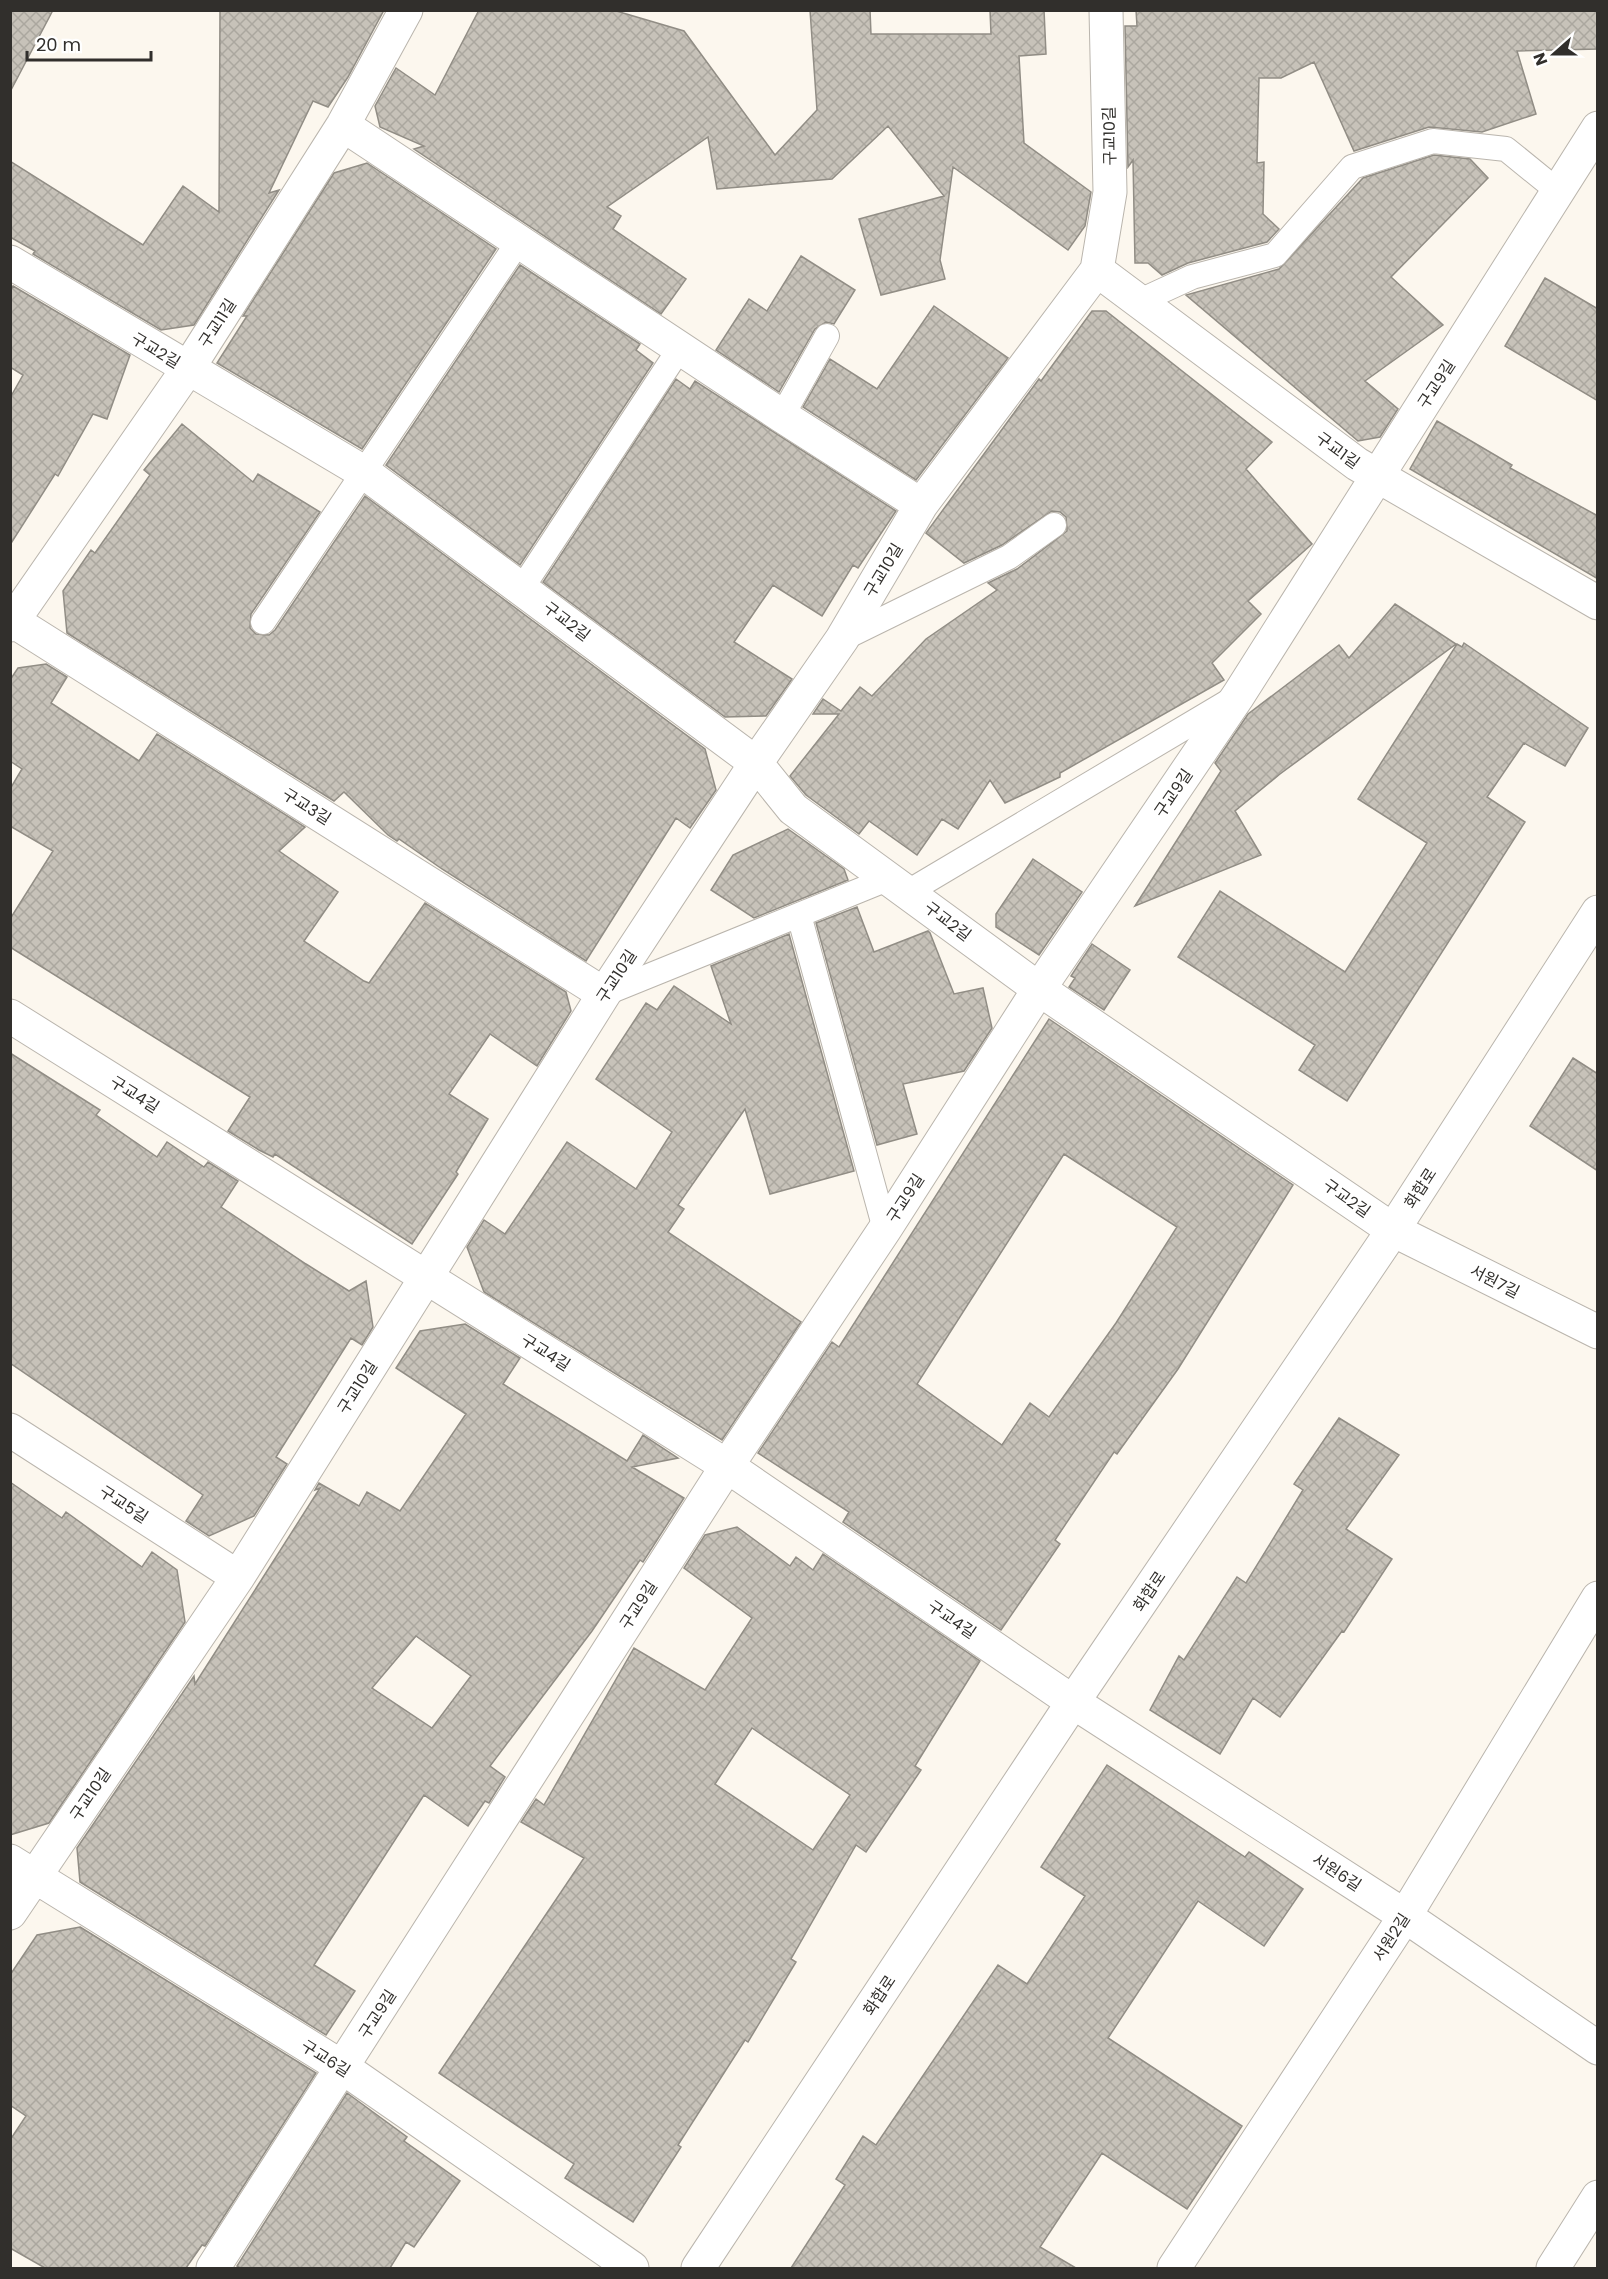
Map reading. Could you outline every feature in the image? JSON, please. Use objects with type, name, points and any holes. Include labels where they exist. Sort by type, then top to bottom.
[{"type":"street","name":"구교11길","points":[[11,622],[187,370],[343,125],[406,10]]},
{"type":"street","name":"구교10길","points":[[10,1913],[22,1869],[238,1577],[604,993],[756,763],[842,639],[921,505],[1097,270],[1110,192],[1106,10]]},
{"type":"street","points":[[343,125],[782,416],[921,505]]},
{"type":"street","name":"구교9길","points":[[213,2268],[727,1466],[885,1229],[1039,989],[1239,696],[1598,129]]},
{"type":"street","name":"구교2길","points":[[10,262],[187,370],[364,473],[756,763],[793,809],[1039,989],[1393,1230]]},
{"type":"street","name":"구교1길","points":[[1097,270],[1357,464],[1598,603]]},
{"type":"street","name":"구교3길","points":[[11,622],[604,993]]},
{"type":"street","name":"화합로","points":[[698,2268],[1073,1702],[1393,1230],[1598,912]]},
{"type":"street","name":"구교4길","points":[[10,1016],[727,1466],[1073,1702]]},
{"type":"street","name":"서원7길","points":[[1393,1230],[1598,1332]]},
{"type":"street","name":"구교5길","points":[[10,1430],[238,1577]]},
{"type":"street","name":"서원2길","points":[[1174,2268],[1405,1916],[1598,1598]]},
{"type":"street","name":"서원6길","points":[[1073,1702],[1405,1916],[1598,2048]]},
{"type":"street","name":"구교6길","points":[[22,1869],[342,2067],[632,2268]]},
{"type":"street","points":[[1554,2268],[1598,2197]]},
{"type":"lane","points":[[1140,301],[1192,277],[1275,255],[1352,167],[1433,141],[1506,149],[1559,192]]},
{"type":"lane","points":[[263,622],[519,241]]},
{"type":"lane","points":[[782,416],[827,336]]},
{"type":"lane","points":[[522,588],[680,348]]},
{"type":"lane","points":[[842,639],[1009,557],[1054,525]]},
{"type":"lane","points":[[604,993],[799,915],[899,885],[1239,696]]},
{"type":"lane","points":[[799,915],[885,1229]]},
{"type":"building","points":[[10,10],[53,10],[10,92]]},
{"type":"building","points":[[220,10],[384,10],[348,77],[328,107],[313,101],[269,193],[279,190],[194,325],[161,330],[33,254],[35,251],[10,237],[10,161],[143,245],[183,186],[219,212]]},
{"type":"building","points":[[479,10],[613,10],[684,31],[775,155],[817,110],[810,10],[870,10],[871,34],[991,34],[990,10],[1044,10],[1046,54],[1019,56],[1024,143],[1091,192],[1085,226],[1068,250],[953,167],[940,260],[945,279],[881,295],[859,219],[944,196],[888,126],[832,179],[717,189],[708,137],[607,207],[621,216],[613,229],[686,279],[661,314],[414,149],[424,146],[380,127],[375,106],[396,68],[435,95]]},
{"type":"building","points":[[1136,10],[1598,10],[1598,49],[1517,51],[1536,114],[1482,132],[1429,127],[1354,151],[1314,62],[1281,78],[1259,78],[1257,163],[1264,162],[1263,214],[1279,229],[1267,242],[1188,263],[1162,275],[1148,263],[1135,263],[1133,160],[1128,167],[1125,26],[1137,26]]},
{"type":"building","points":[[1434,155],[1470,159],[1488,178],[1391,277],[1443,325],[1365,381],[1398,409],[1380,437],[1358,441],[1186,295],[1279,269],[1363,178]]},
{"type":"building","points":[[367,163],[496,249],[362,449],[217,363],[247,316],[243,316],[334,173]]},
{"type":"building","points":[[801,256],[855,290],[834,324],[826,322],[815,329],[779,392],[716,350],[749,299],[767,311]]},
{"type":"building","points":[[520,265],[640,344],[636,350],[653,363],[520,565],[386,465]]},
{"type":"building","points":[[1545,278],[1598,309],[1598,401],[1505,346]]},
{"type":"building","points":[[13,286],[130,355],[107,419],[93,414],[58,476],[55,474],[10,545],[10,398],[23,375],[10,367],[10,291]]},
{"type":"building","points":[[934,306],[1008,358],[916,480],[803,407],[830,359],[877,389]]},
{"type":"building","points":[[1092,311],[1106,311],[1272,442],[1246,469],[1312,544],[1248,601],[1261,614],[1212,663],[1224,680],[1060,773],[1060,777],[1005,803],[990,780],[958,829],[942,819],[917,855],[869,821],[859,834],[806,795],[790,776],[839,714],[813,714],[823,699],[841,711],[860,687],[872,696],[926,639],[997,590],[988,583],[1017,569],[1067,531],[1066,517],[1060,512],[1052,511],[1002,545],[964,563],[926,533]]},
{"type":"building","points":[[676,379],[690,389],[695,381],[896,511],[858,568],[853,565],[822,616],[773,585],[734,642],[792,679],[766,716],[725,717],[543,582]]},
{"type":"building","points":[[1437,421],[1512,465],[1510,468],[1598,516],[1598,579],[1410,469]]},
{"type":"building","points":[[182,424],[253,482],[258,474],[320,512],[251,614],[250,628],[256,634],[269,635],[275,630],[365,496],[705,749],[716,790],[690,828],[676,818],[586,961],[399,839],[397,841],[388,835],[344,792],[334,801],[67,633],[63,591],[91,550],[95,553],[150,475],[144,470]]},
{"type":"building","points":[[1395,604],[1456,644],[1280,774],[1235,811],[1261,855],[1135,906],[1221,771],[1215,763],[1248,714],[1339,645],[1349,658]]},
{"type":"building","points":[[1464,643],[1588,728],[1565,766],[1524,743],[1487,797],[1525,822],[1347,1101],[1299,1070],[1315,1045],[1178,957],[1220,891],[1345,972],[1427,843],[1358,799],[1457,644],[1462,647]]},
{"type":"building","points":[[46,664],[67,677],[51,703],[139,761],[157,734],[305,827],[279,851],[338,892],[304,941],[364,981],[369,983],[425,903],[566,992],[571,1011],[537,1066],[490,1034],[449,1094],[488,1119],[456,1172],[458,1174],[412,1244],[275,1154],[273,1157],[228,1131],[250,1097],[10,947],[10,919],[53,851],[10,826],[10,789],[22,769],[10,761],[10,680],[18,668]]},
{"type":"building","points":[[788,829],[844,869],[848,880],[754,918],[711,890],[733,855]]},
{"type":"building","points":[[1033,859],[1082,892],[1039,955],[996,927],[996,914]]},
{"type":"building","points":[[857,907],[874,952],[928,931],[954,994],[983,988],[992,1028],[964,1071],[903,1084],[917,1134],[877,1145],[816,923]]},
{"type":"building","points":[[789,934],[854,1171],[770,1194],[745,1109],[678,1205],[684,1209],[668,1232],[801,1322],[722,1440],[484,1292],[467,1247],[484,1220],[505,1234],[567,1142],[636,1189],[672,1132],[596,1079],[646,1003],[657,1010],[674,986],[731,1024],[711,966]]},
{"type":"building","points":[[1092,944],[1130,970],[1104,1010],[1069,987],[1075,978],[1071,976]]},
{"type":"building","points":[[1049,1019],[1293,1185],[1178,1369],[1117,1454],[1114,1452],[1055,1540],[1060,1544],[1001,1630],[843,1522],[849,1512],[758,1453],[832,1342],[839,1347]],"holes":[[[1064,1154],[1177,1227],[1116,1323],[1049,1417],[1030,1403],[1002,1445],[917,1384]]]},
{"type":"building","points":[[10,1053],[100,1110],[96,1115],[157,1157],[167,1142],[204,1167],[208,1162],[238,1181],[221,1207],[306,1264],[349,1291],[366,1281],[373,1327],[362,1345],[351,1338],[276,1457],[287,1464],[254,1516],[209,1536],[186,1521],[203,1495],[10,1363]]},
{"type":"building","points":[[1573,1058],[1598,1074],[1598,1171],[1530,1126]]},
{"type":"building","points":[[465,1324],[520,1358],[503,1384],[627,1461],[643,1435],[678,1458],[632,1467],[684,1498],[643,1562],[640,1560],[592,1631],[490,1766],[505,1777],[489,1803],[485,1801],[468,1826],[424,1795],[314,1965],[355,1991],[326,2035],[80,1882],[77,1848],[194,1676],[195,1684],[320,1488],[315,1490],[319,1483],[359,1506],[367,1492],[400,1511],[466,1414],[396,1368],[420,1331]],"holes":[[[416,1636],[471,1676],[432,1728],[372,1688]]]},
{"type":"building","points":[[1339,1418],[1399,1455],[1346,1529],[1392,1559],[1344,1632],[1342,1631],[1280,1717],[1253,1698],[1220,1754],[1150,1710],[1179,1656],[1184,1660],[1237,1577],[1246,1583],[1303,1490],[1294,1484]]},
{"type":"building","points":[[10,1482],[62,1518],[66,1512],[142,1567],[152,1552],[177,1570],[185,1622],[49,1823],[10,1835]]},
{"type":"building","points":[[737,1527],[790,1566],[796,1557],[813,1570],[823,1554],[980,1661],[915,1766],[921,1770],[866,1852],[856,1845],[791,1959],[796,1962],[748,2042],[745,2040],[678,2145],[681,2147],[633,2222],[565,2178],[574,2164],[439,2073],[584,1858],[521,1822],[536,1799],[544,1805],[634,1648],[705,1690],[752,1618],[684,1568],[705,1535]],"holes":[[[752,1728],[850,1795],[813,1850],[715,1784]]]},
{"type":"building","points":[[1107,1765],[1245,1857],[1249,1852],[1303,1889],[1264,1946],[1198,1901],[1108,2038],[1242,2126],[1187,2209],[1102,2153],[1040,2247],[1076,2268],[791,2268],[845,2185],[836,2179],[863,2136],[876,2145],[998,1965],[1027,1984],[1085,1896],[1041,1867]]},
{"type":"building","points":[[80,1927],[316,2073],[205,2246],[202,2245],[186,2268],[45,2268],[10,2248],[10,2140],[26,2116],[10,2105],[10,1975],[37,1935]]},
{"type":"building","points":[[347,2093],[407,2137],[404,2141],[460,2181],[414,2247],[406,2242],[390,2268],[240,2268],[237,2266]]}]
